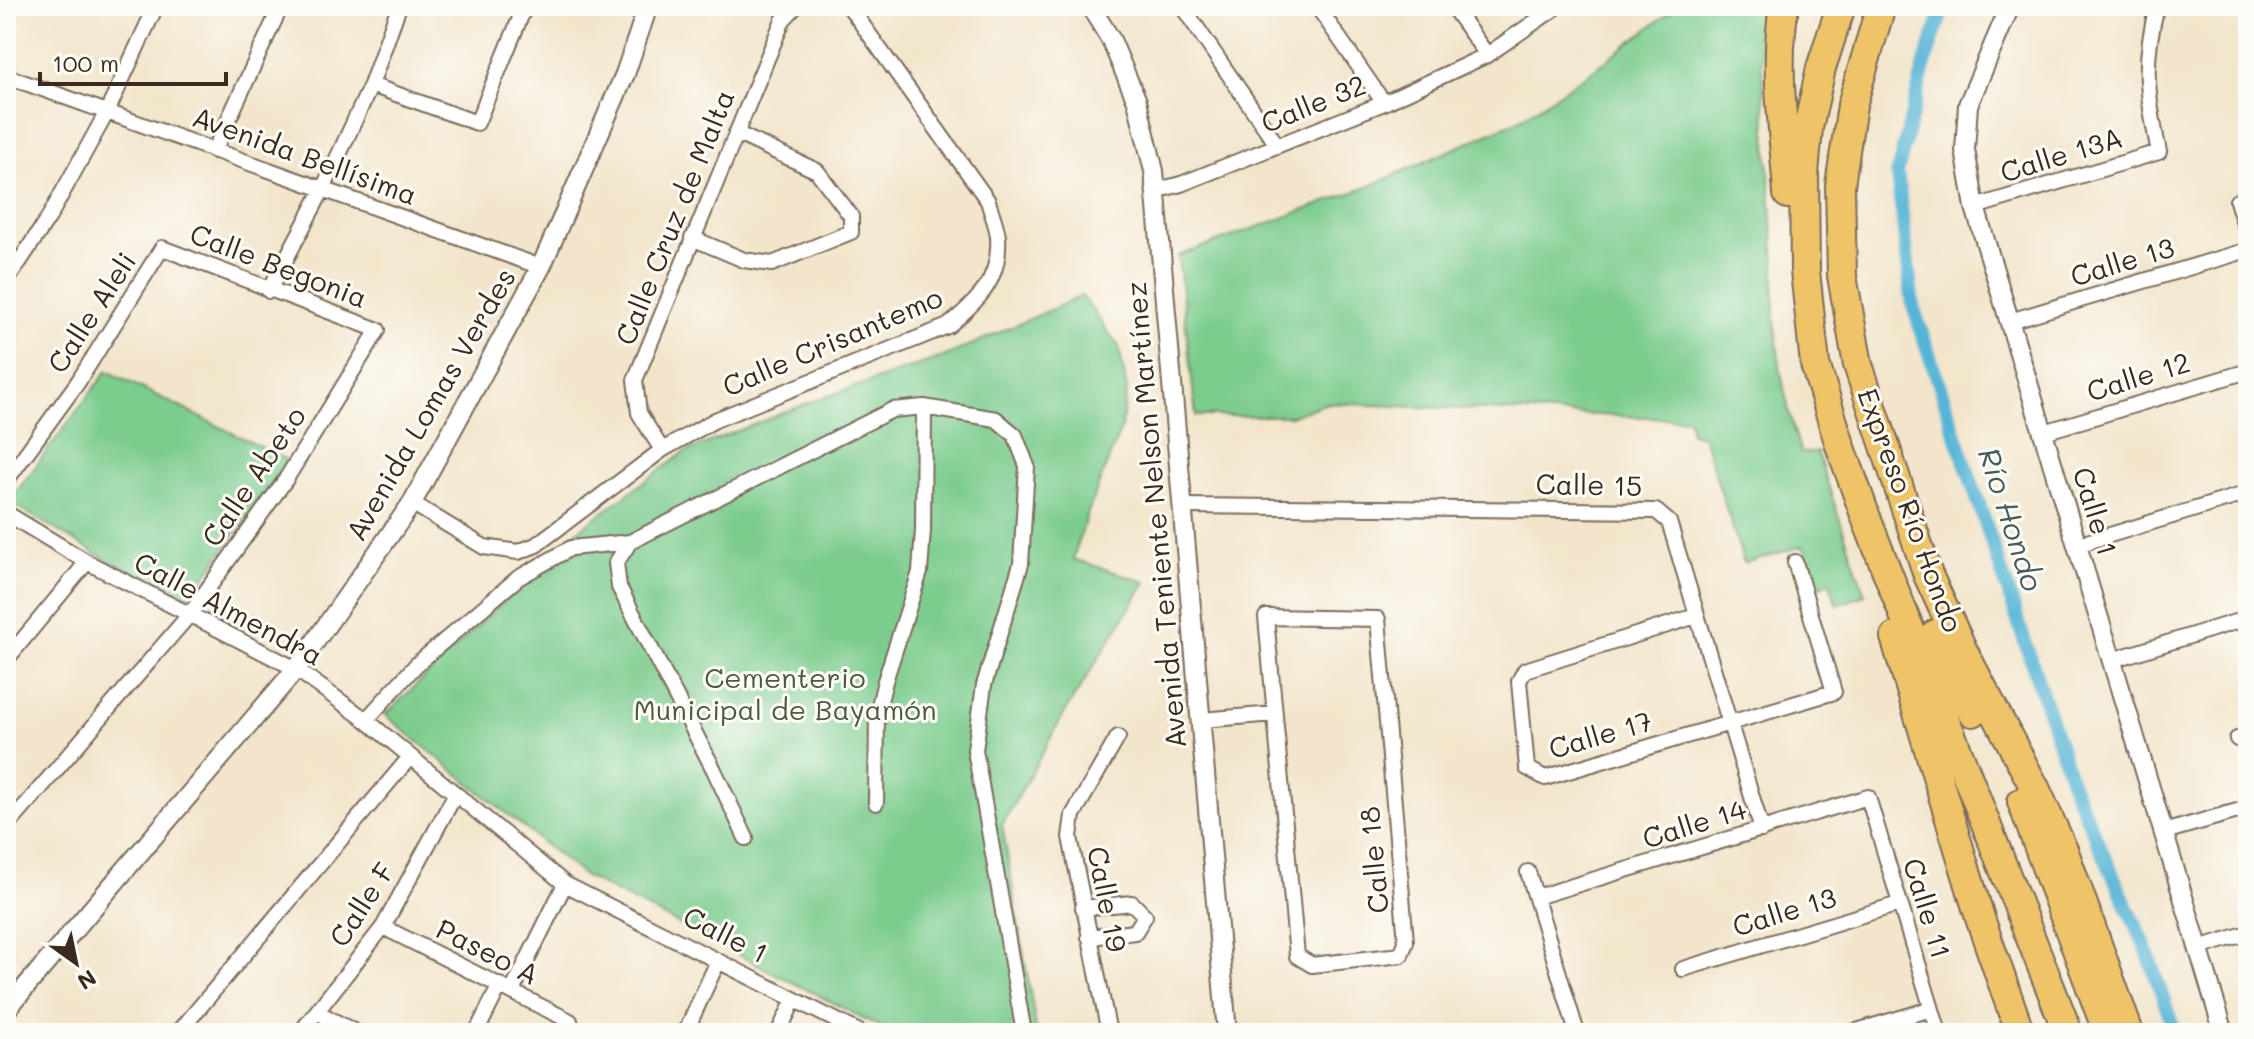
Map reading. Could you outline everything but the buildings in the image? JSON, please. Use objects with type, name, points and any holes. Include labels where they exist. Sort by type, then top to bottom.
[{"type":"highway","points":[[1784,6],[1780,30],[1780,79],[1792,248],[1803,334],[1815,364]]},
{"type":"highway","name":"Expreso Río Hondo","points":[[1841,6],[1813,97],[1804,174],[1805,271],[1815,364],[1868,523],[2068,1033]]},
{"type":"highway","points":[[1857,6],[1834,73],[1818,175],[1814,246],[1817,297],[1827,356],[1881,523],[2023,893],[2042,963]]},
{"type":"highway","points":[[1869,6],[1855,35],[1826,176],[1826,259],[1838,353],[1852,407],[1900,544],[1951,672],[2025,808],[2108,1033]]},
{"type":"highway","name":"Expreso Río Hondo","points":[[1881,6],[1852,105],[1840,185],[1842,276],[1858,365],[1928,575],[2064,852],[2129,1033]]},
{"type":"highway","points":[[1868,523],[1890,622],[1980,918],[2020,1033]]},
{"type":"street","points":[[6,282],[49,217],[107,112],[156,6]]},
{"type":"street","points":[[214,151],[281,6]]},
{"type":"street","points":[[269,291],[323,189],[371,85],[399,6]]},
{"type":"street","points":[[371,85],[477,123],[525,6]]},
{"type":"street","name":"Avenida Lomas Verdes","points":[[6,1010],[296,669],[412,503],[541,267],[625,74],[648,6]]},
{"type":"street","name":"Calle Cruz de Malta","points":[[662,450],[639,413],[635,380],[783,20],[796,6]]},
{"type":"street","name":"Calle Crisantemo","points":[[412,503],[484,547],[518,552],[536,545],[662,450],[715,420],[948,326],[979,301],[994,271],[998,237],[988,201],[849,6]]},
{"type":"street","name":"Avenida Teniente Nelson Martínez","points":[[1090,6],[1111,40],[1137,101],[1154,171],[1227,1033]]},
{"type":"street","points":[[1182,6],[1277,145]]},
{"type":"street","points":[[1317,6],[1384,103]]},
{"type":"street","points":[[1452,6],[1487,55]]},
{"type":"street","name":"Calle 32","points":[[1155,191],[1181,184],[1384,103],[1487,55],[1558,6]]},
{"type":"street","name":"Calle 1","points":[[2010,6],[1968,105],[1965,150],[1975,207],[2224,1033]]},
{"type":"street","name":"Calle 13A","points":[[1975,207],[2159,152],[2147,94],[2148,41],[2157,6]]},
{"type":"street","name":"Avenida Bellísima","points":[[6,76],[541,267]]},
{"type":"street","points":[[692,238],[744,260],[772,264],[851,232],[851,216],[817,171],[736,133]]},
{"type":"street","points":[[2237,201],[2248,236]]},
{"type":"street","name":"Calle Begonia","points":[[162,248],[378,330]]},
{"type":"street","name":"Calle Aleli","points":[[6,481],[78,382],[162,248]]},
{"type":"street","name":"Calle 13","points":[[2010,321],[2248,250]]},
{"type":"street","name":"Calle Abeto","points":[[6,828],[190,614],[286,479],[378,330]]},
{"type":"street","name":"Calle 12","points":[[2044,432],[2248,371]]},
{"type":"street","points":[[876,803],[877,714],[920,572],[924,407]]},
{"type":"street","points":[[366,720],[417,664],[518,578],[571,548],[630,542],[892,410],[924,407],[996,419],[1015,435],[1027,466],[1021,564],[984,685],[975,750],[1024,1033]]},
{"type":"street","points":[[2077,545],[2248,493]]},
{"type":"street","name":"Calle 15","points":[[1183,506],[1656,511],[1669,522],[1762,830]]},
{"type":"street","name":"Calle Almendra","points":[[6,513],[87,562],[296,669],[366,720],[565,884]]},
{"type":"street","points":[[630,542],[616,563],[619,587],[746,838]]},
{"type":"street","points":[[8,654],[87,562]]},
{"type":"street","points":[[1728,724],[1834,692],[1795,562]]},
{"type":"street","name":"Calle 17","points":[[1696,616],[1525,670],[1519,681],[1527,768],[1545,778],[1728,724]]},
{"type":"street","name":"Calle 18","points":[[1266,617],[1378,619],[1406,942],[1401,955],[1312,965],[1297,956],[1275,714],[1266,617]]},
{"type":"street","points":[[2112,660],[2248,618]]},
{"type":"street","points":[[1201,720],[1275,714]]},
{"type":"street","name":"Calle 19","points":[[1109,1033],[1070,837],[1073,815],[1118,737]]},
{"type":"street","points":[[178,1033],[410,757]]},
{"type":"street","name":"Calle F","points":[[300,1033],[383,927],[455,795]]},
{"type":"street","name":"Calle 14","points":[[1536,897],[1868,797]]},
{"type":"street","name":"Calle 11","points":[[1868,797],[1939,1033]]},
{"type":"street","points":[[2164,832],[2248,808]]},
{"type":"street","points":[[1528,872],[1577,1033]]},
{"type":"street","points":[[476,1033],[506,988],[565,884]]},
{"type":"street","name":"Calle 1","points":[[565,884],[861,1033]]},
{"type":"street","points":[[1083,908],[1132,903],[1145,916],[1135,932],[1089,937]]},
{"type":"street","name":"Calle 13","points":[[1683,969],[1899,904]]},
{"type":"street","name":"Paseo A","points":[[383,927],[506,988],[571,1027]]},
{"type":"street","points":[[2198,948],[2248,933]]},
{"type":"street","points":[[685,1033],[718,961]]},
{"type":"street","points":[[778,1033],[794,1000]]},
{"type":"street","points":[[1850,1033],[1931,1009]]},
{"type":"street","points":[[317,1012],[357,1033]]},
{"type":"green space","points":[[1678,6],[1758,6],[1775,265],[1775,313],[1783,384],[1801,453],[1817,452],[1865,595],[1837,605],[1830,582],[1818,587],[1803,546],[1744,563],[1703,436],[1691,433],[1689,419],[1327,403],[1291,416],[1196,416],[1178,256],[1370,186],[1519,120],[1592,71]]},
{"type":"green space","name":"Cementerio Municipal de Bayamón","points":[[1082,296],[1119,347],[1127,389],[1121,428],[1073,559],[1146,582],[1067,709],[1002,825],[1037,1033],[892,1033],[584,876],[385,715],[577,531],[685,452],[805,404],[948,355]]},
{"type":"green space","points":[[107,371],[287,460],[189,599],[107,560],[11,503]]},
{"type":"waterway","name":"Río Hondo","points":[[1944,6],[1926,60],[1897,173],[1913,306],[2075,792],[2145,945],[2175,1033]]}]
